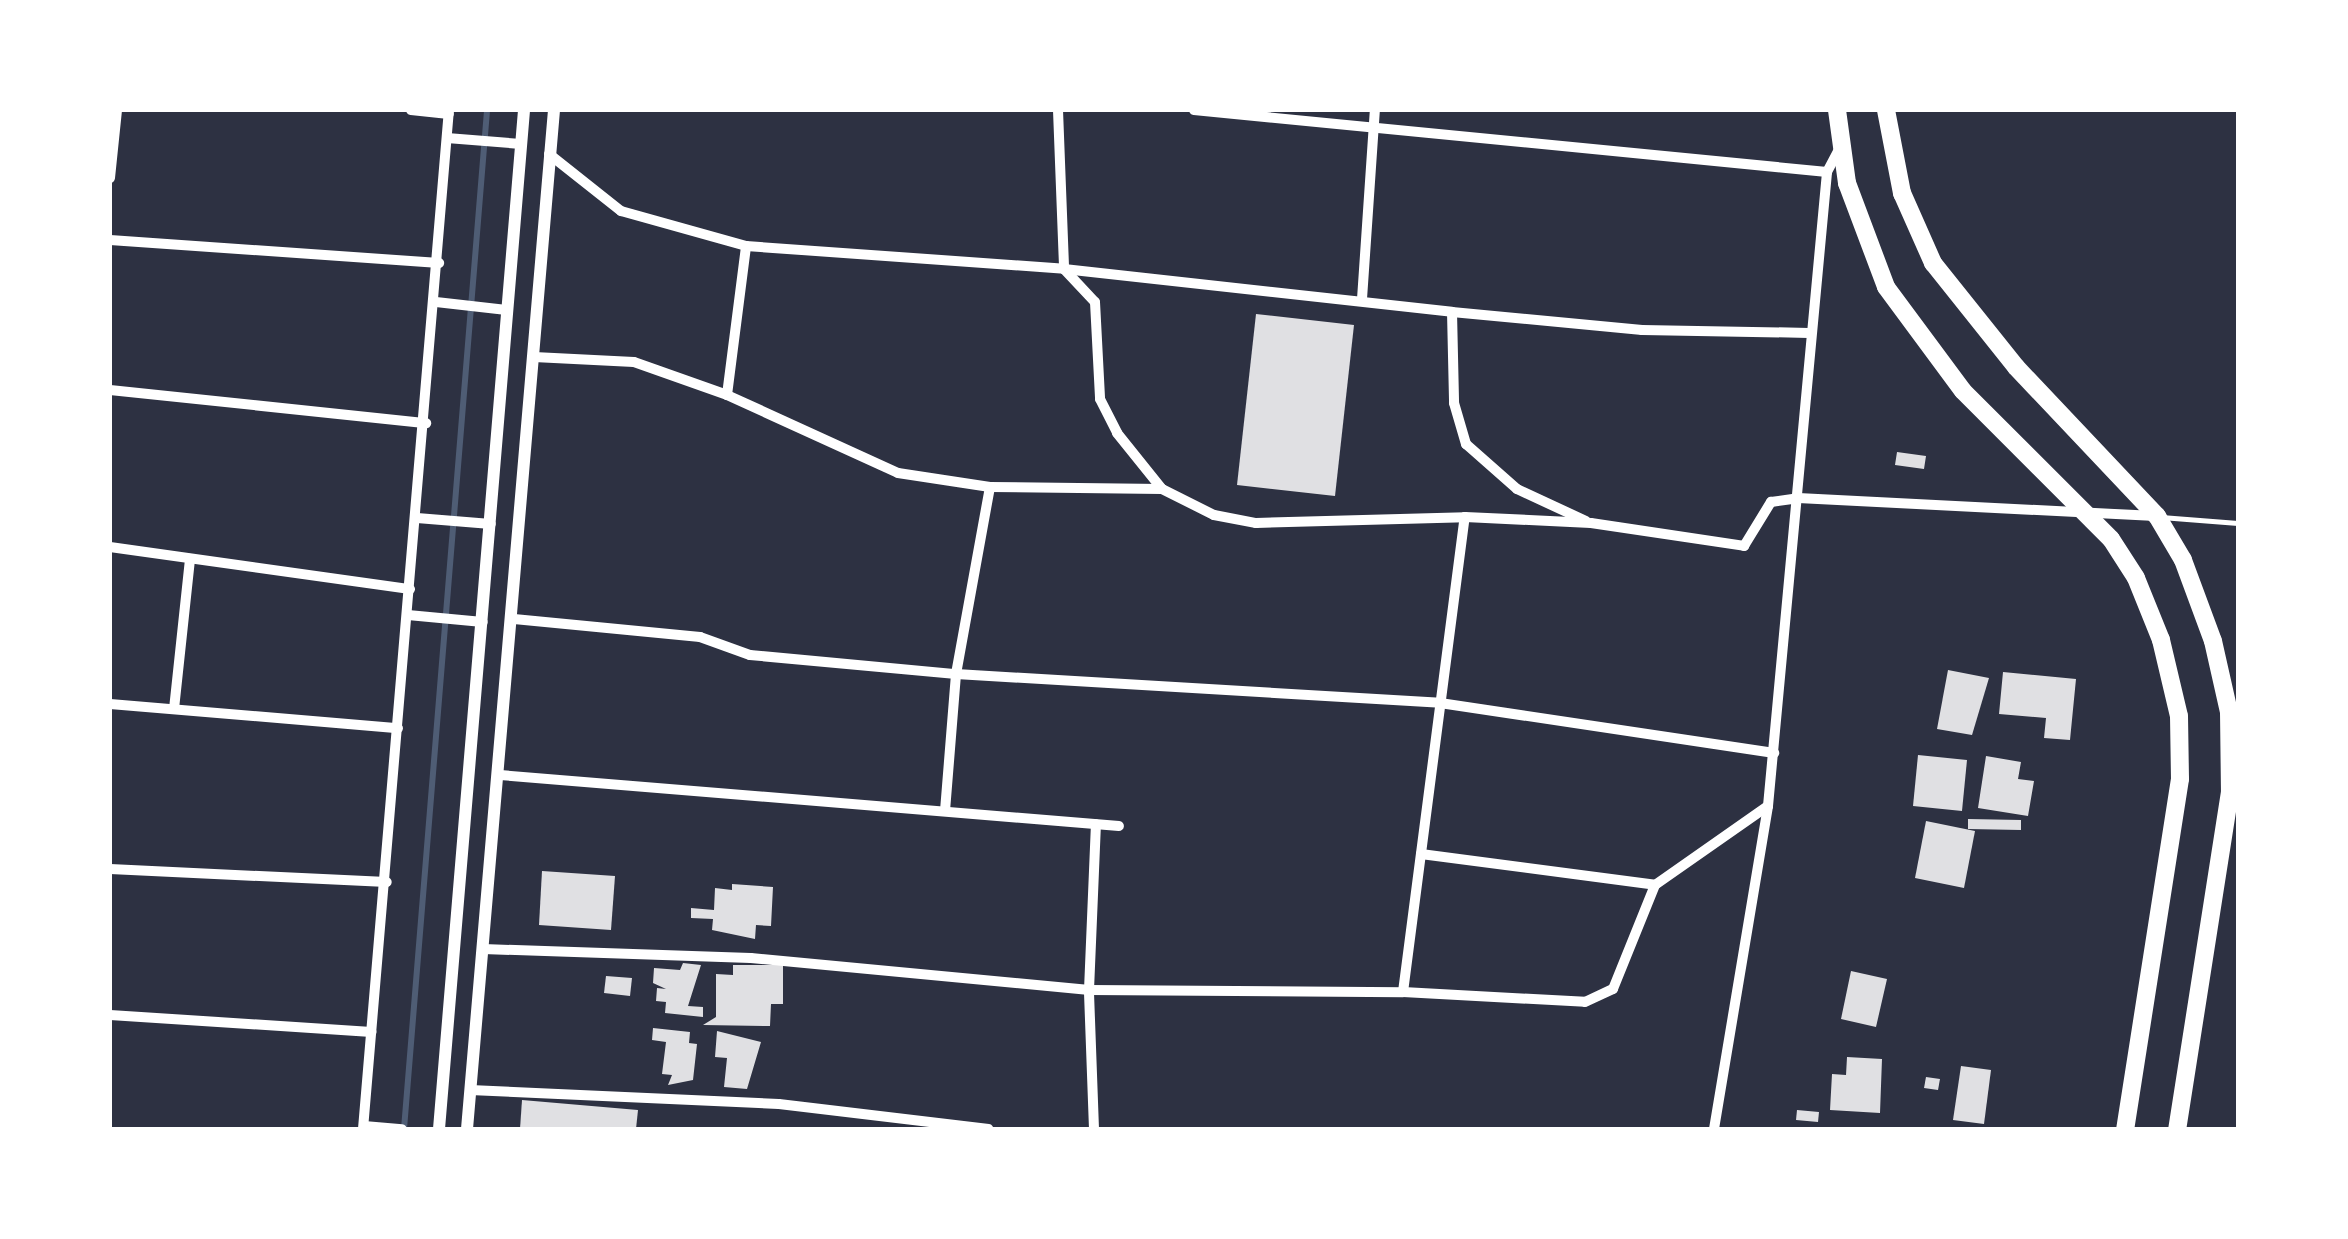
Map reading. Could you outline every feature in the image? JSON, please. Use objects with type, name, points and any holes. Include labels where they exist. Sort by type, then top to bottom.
[{"type":"highway","points":[[1836,110],[1840,148],[1865,240],[1916,334],[1963,391],[2086,510],[2124,557],[2146,600],[2174,688],[2181,737],[2176,816],[2125,1129]]},
{"type":"highway","points":[[1886,110],[1912,219],[1957,300],[2157,516],[2183,560],[2212,641],[2229,712],[2231,760],[2176,1129]]},
{"type":"street","points":[[110,178],[116,110]]},
{"type":"street","points":[[402,1129],[363,1127],[426,423],[449,112],[411,110]]},
{"type":"street","points":[[439,1129],[524,110]]},
{"type":"street","points":[[466,1129],[514,619],[554,110]]},
{"type":"street","points":[[1058,110],[1064,269],[1094,302],[1100,399],[1117,433],[1162,489],[1214,515],[1256,523],[1465,517],[1592,523],[1744,546],[1771,502],[1798,498],[2157,516]]},
{"type":"street","points":[[1194,110],[1827,172]]},
{"type":"street","points":[[1362,299],[1376,110]]},
{"type":"street","points":[[447,138],[521,144]]},
{"type":"street","points":[[1714,1129],[1768,806],[1827,172],[1840,148]]},
{"type":"street","points":[[549,154],[621,211],[746,246],[1064,269],[1642,330],[1810,334]]},
{"type":"street","points":[[110,240],[439,263]]},
{"type":"street","points":[[726,395],[746,246]]},
{"type":"street","points":[[436,302],[507,310]]},
{"type":"street","points":[[1452,312],[1454,404],[1466,444],[1517,489],[1592,523]]},
{"type":"street","points":[[534,358],[634,362],[726,395],[898,473],[990,487],[1162,489]]},
{"type":"street","points":[[110,390],[426,423]]},
{"type":"street","points":[[945,811],[956,674],[990,487]]},
{"type":"street","points":[[1402,992],[1465,517]]},
{"type":"street","points":[[417,518],[491,524]]},
{"type":"street","points":[[110,547],[410,590]]},
{"type":"street","points":[[174,709],[190,559]]},
{"type":"street","points":[[408,615],[483,622]]},
{"type":"street","points":[[514,619],[700,637],[750,654],[956,674],[1440,703],[1774,753]]},
{"type":"street","points":[[110,704],[398,728]]},
{"type":"street","points":[[500,775],[1119,826]]},
{"type":"street","points":[[483,949],[750,958],[1089,990],[1601,998],[1612,988],[1654,885],[1768,806]]},
{"type":"street","points":[[1094,1129],[1089,990],[1096,824]]},
{"type":"street","points":[[1421,854],[1654,885]]},
{"type":"street","points":[[110,869],[387,882]]},
{"type":"street","points":[[110,1015],[372,1032]]},
{"type":"street","points":[[470,1090],[779,1104],[989,1129]]},
{"type":"lane","points":[[2157,516],[2238,523]]},
{"type":"building","points":[[1256,314],[1354,325],[1335,496],[1237,485]]},
{"type":"building","points":[[1897,452],[1926,456],[1924,469],[1895,465]]},
{"type":"building","points":[[1948,670],[1989,678],[1972,735],[1937,729]]},
{"type":"building","points":[[2003,672],[2076,679],[2070,740],[2044,738],[2046,718],[1999,714]]},
{"type":"building","points":[[1918,755],[1967,760],[1962,811],[1913,806]]},
{"type":"building","points":[[1986,756],[2021,762],[2018,779],[2034,781],[2028,816],[1978,808]]},
{"type":"building","points":[[1968,819],[2021,820],[2021,830],[1968,829]]},
{"type":"building","points":[[1926,821],[1975,831],[1964,888],[1915,878]]},
{"type":"building","points":[[542,871],[615,876],[611,930],[539,925]]},
{"type":"building","points":[[732,884],[773,887],[771,926],[756,925],[755,939],[712,930],[713,919],[691,918],[691,908],[714,910],[715,888],[732,890]]},
{"type":"building","points":[[683,963],[701,965],[688,1006],[703,1007],[703,1017],[665,1013],[666,1002],[656,1001],[657,988],[666,989],[653,983],[654,968],[680,970]]},
{"type":"building","points":[[733,965],[783,965],[783,1004],[771,1004],[770,1026],[703,1025],[716,1017],[716,974],[733,975]]},
{"type":"building","points":[[1851,971],[1887,979],[1876,1027],[1841,1019]]},
{"type":"building","points":[[606,976],[632,978],[630,996],[604,993]]},
{"type":"building","points":[[653,1028],[690,1032],[689,1043],[697,1044],[693,1080],[668,1085],[672,1075],[662,1074],[666,1042],[652,1040]]},
{"type":"building","points":[[717,1031],[761,1042],[747,1089],[724,1087],[727,1058],[715,1057]]},
{"type":"building","points":[[1847,1057],[1882,1059],[1880,1113],[1830,1110],[1832,1074],[1846,1075]]},
{"type":"building","points":[[1961,1066],[1991,1070],[1984,1124],[1953,1120]]},
{"type":"building","points":[[1926,1077],[1940,1079],[1938,1090],[1924,1088]]},
{"type":"building","points":[[522,1100],[638,1110],[636,1129],[520,1129]]},
{"type":"building","points":[[1797,1110],[1819,1112],[1818,1122],[1796,1120]]},
{"type":"waterway","points":[[404,1129],[487,110]]}]
